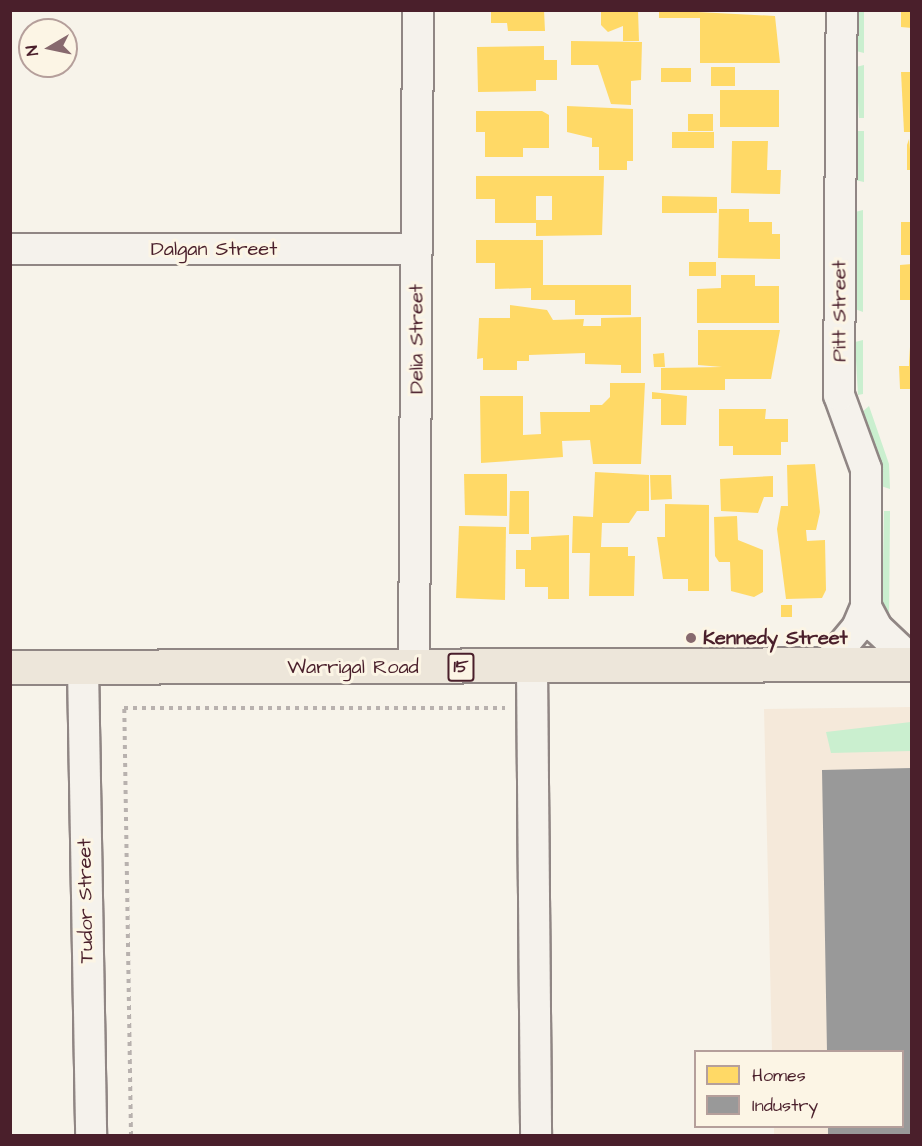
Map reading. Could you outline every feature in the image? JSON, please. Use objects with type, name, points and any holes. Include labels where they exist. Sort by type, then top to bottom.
[{"type":"highway","name":"Warrigal Road","points":[[10,667],[532,667],[912,662]]},
{"type":"street","name":"Delia Street","points":[[414,667],[418,10]]},
{"type":"street","name":"Pitt Street","points":[[827,664],[857,628],[866,606],[866,469],[839,395],[842,10]]},
{"type":"street","name":"Dalgan Street","points":[[10,249],[417,249]]},
{"type":"street","points":[[866,606],[877,628],[912,662]]},
{"type":"street","name":"Tudor Street","points":[[83,667],[91,1136]]},
{"type":"street","points":[[532,667],[536,1136]]},
{"type":"path","points":[[131,1136],[124,708],[532,708]]},
{"type":"shaded area","points":[[911,707],[911,1135],[774,1135],[774,1128],[904,1128],[904,1050],[772,1050],[764,709]]},
{"type":"green space","points":[[856,11],[864,11],[864,53],[856,51]]},
{"type":"green space","points":[[864,65],[864,118],[859,118],[856,67]]},
{"type":"green space","points":[[856,131],[864,131],[864,182],[855,180]]},
{"type":"green space","points":[[863,210],[863,312],[855,309],[855,212]]},
{"type":"green space","points":[[863,340],[863,394],[858,395],[855,342]]},
{"type":"green space","points":[[869,406],[889,464],[890,489],[881,486],[878,458],[861,413]]},
{"type":"green space","points":[[884,511],[890,511],[889,620],[882,617]]},
{"type":"green space","points":[[911,722],[911,751],[831,753],[826,732]]},
{"type":"building: Homes","points":[[491,10],[544,10],[545,31],[508,31],[507,23],[491,23]]},
{"type":"building: Homes","points":[[601,10],[638,10],[639,41],[623,41],[623,26],[608,32],[601,25]]},
{"type":"building: Homes","points":[[659,10],[775,16],[780,63],[700,63],[700,18],[659,18]]},
{"type":"building: Homes","points":[[901,10],[912,10],[912,28],[901,27]]},
{"type":"building: Homes","points":[[571,41],[642,42],[641,80],[631,81],[631,105],[611,104],[598,65],[571,65]]},
{"type":"building: Homes","points":[[544,46],[544,60],[557,60],[557,80],[536,80],[536,91],[478,92],[477,47]]},
{"type":"building: Homes","points":[[711,67],[735,67],[735,86],[711,86]]},
{"type":"building: Homes","points":[[661,68],[691,68],[691,82],[661,82]]},
{"type":"building: Homes","points":[[901,72],[912,72],[912,132],[904,132]]},
{"type":"building: Homes","points":[[720,90],[779,90],[779,127],[720,127]]},
{"type":"building: Homes","points":[[567,106],[633,109],[633,161],[627,161],[627,170],[599,170],[599,147],[592,147],[592,138],[567,132]]},
{"type":"building: Homes","points":[[476,111],[542,111],[549,115],[549,148],[523,148],[523,157],[485,157],[485,132],[476,132]]},
{"type":"building: Homes","points":[[688,114],[713,114],[713,131],[688,131]]},
{"type":"building: Homes","points":[[672,132],[714,132],[714,148],[672,148]]},
{"type":"building: Homes","points":[[909,139],[912,170],[907,170]]},
{"type":"building: Homes","points":[[732,141],[768,141],[767,170],[781,170],[780,194],[731,193]]},
{"type":"building: Homes","points":[[476,176],[604,176],[602,235],[536,236],[536,223],[495,223],[495,199],[476,199]],"holes":[[[536,196],[552,196],[552,220],[536,220]]]},
{"type":"building: Homes","points":[[662,196],[717,197],[717,213],[662,213]]},
{"type":"building: Homes","points":[[719,209],[749,209],[749,222],[772,222],[772,234],[780,234],[780,259],[718,258]]},
{"type":"building: Homes","points":[[901,222],[912,222],[912,255],[901,255]]},
{"type":"building: Homes","points":[[476,240],[543,240],[543,285],[631,285],[631,315],[575,315],[575,300],[531,300],[531,288],[495,289],[495,263],[476,263]]},
{"type":"building: Homes","points":[[689,262],[716,262],[716,276],[689,276]]},
{"type":"building: Homes","points":[[912,264],[912,300],[900,300],[900,265]]},
{"type":"building: Homes","points":[[721,275],[755,275],[755,286],[779,286],[779,323],[697,323],[697,289],[721,288]]},
{"type":"building: Homes","points":[[510,305],[547,310],[553,320],[584,319],[583,326],[601,326],[601,318],[641,317],[641,373],[621,373],[621,365],[585,364],[585,353],[529,355],[529,361],[517,361],[517,370],[483,370],[483,358],[477,359],[479,318],[510,318]]},
{"type":"building: Homes","points":[[698,330],[780,330],[771,379],[725,379],[725,390],[661,390],[661,368],[722,367],[698,365]]},
{"type":"building: Homes","points":[[909,347],[912,389],[900,389],[899,366],[909,366]]},
{"type":"building: Homes","points":[[664,353],[665,367],[654,367],[653,354]]},
{"type":"building: Homes","points":[[610,383],[645,383],[641,464],[593,464],[590,440],[562,441],[563,457],[481,463],[480,396],[523,396],[523,435],[541,434],[540,412],[590,412],[590,405],[602,405],[610,397]]},
{"type":"building: Homes","points":[[652,392],[687,396],[686,425],[661,425],[661,399],[652,399]]},
{"type":"building: Homes","points":[[719,409],[766,409],[765,419],[788,419],[788,442],[781,442],[781,455],[733,455],[733,446],[719,446]]},
{"type":"building: Homes","points":[[815,464],[820,512],[816,530],[806,530],[807,541],[825,540],[826,590],[822,598],[786,599],[777,529],[781,506],[788,506],[787,465]]},
{"type":"building: Homes","points":[[595,472],[649,475],[649,511],[637,511],[629,523],[602,523],[601,547],[628,547],[628,556],[635,556],[634,596],[589,596],[590,553],[572,553],[573,516],[593,517]]},
{"type":"building: Homes","points":[[464,474],[507,474],[507,516],[465,515]]},
{"type":"building: Homes","points":[[650,475],[671,475],[672,499],[651,500]]},
{"type":"building: Homes","points":[[773,476],[773,497],[764,497],[758,513],[721,511],[720,479]]},
{"type":"building: Homes","points":[[510,491],[529,491],[529,534],[509,534]]},
{"type":"building: Homes","points":[[665,504],[709,505],[709,591],[688,591],[688,579],[663,579],[657,537],[665,537]]},
{"type":"building: Homes","points":[[737,516],[738,540],[763,550],[763,592],[754,597],[731,591],[730,562],[719,562],[715,556],[714,517]]},
{"type":"building: Homes","points":[[459,526],[506,527],[505,600],[456,598]]},
{"type":"building: Homes","points":[[569,535],[569,599],[548,599],[548,587],[525,587],[525,569],[516,569],[516,550],[531,550],[531,537]]},
{"type":"building: Homes","points":[[781,605],[792,605],[792,617],[781,617]]},
{"type":"building: Industry","points":[[912,768],[912,1136],[828,1136],[828,1128],[904,1128],[904,1050],[827,1050],[822,770]]},
{"type":"place","name":"Kennedy Street","points":[[691,638]]}]
